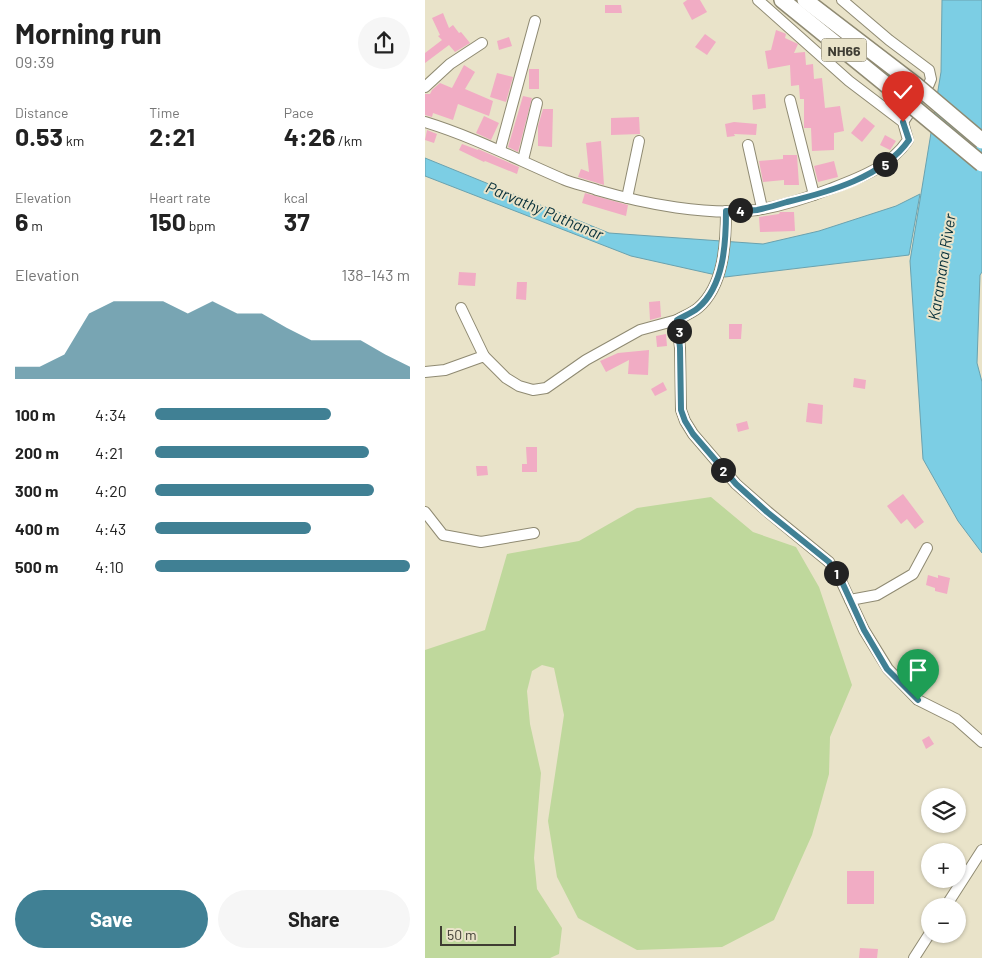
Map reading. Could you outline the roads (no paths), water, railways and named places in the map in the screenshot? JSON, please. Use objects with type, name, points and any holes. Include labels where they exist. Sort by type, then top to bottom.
[{"type":"highway","name":"NH66","points":[[782,0],[982,164]]},
{"type":"highway","name":"NH66","points":[[805,0],[917,86],[982,140]]},
{"type":"street","points":[[425,122],[500,150],[566,180],[627,198],[715,212],[762,208],[814,195],[858,179],[887,162],[903,148],[909,140],[903,122],[849,81],[759,0]]},
{"type":"street","points":[[842,0],[889,40],[929,70],[931,79],[929,84],[903,122]]},
{"type":"street","points":[[500,150],[535,22]]},
{"type":"street","points":[[425,87],[450,64],[483,44]]},
{"type":"street","points":[[790,100],[814,195]]},
{"type":"street","points":[[523,160],[537,103]]},
{"type":"street","points":[[627,198],[639,141]]},
{"type":"street","points":[[749,145],[762,208]]},
{"type":"street","points":[[461,308],[484,356],[506,378],[519,386],[533,390],[546,388],[586,360],[640,330],[677,320],[697,309],[717,280],[723,258],[726,235],[726,211]]},
{"type":"street","points":[[677,320],[680,348],[681,410],[693,434],[736,484],[767,512],[829,562],[842,582],[864,630],[887,669],[918,700],[956,719],[982,742]]},
{"type":"street","points":[[425,372],[445,370],[484,356]]},
{"type":"street","points":[[425,512],[443,535],[481,542],[534,533]]},
{"type":"street","points":[[850,600],[877,594],[913,574],[927,548]]},
{"type":"street","points":[[951,898],[982,850]]},
{"type":"street","points":[[914,958],[924,943]]},
{"type":"water","name":"Karamana River","points":[[942,0],[982,0],[982,272],[980,275],[977,363],[982,382],[982,553],[958,521],[923,459],[910,261],[941,72]]},
{"type":"water","name":"Parvathy Puthanar","points":[[425,158],[609,233],[763,244],[819,231],[896,206],[920,194],[909,255],[725,277],[631,256],[425,176]]}]
